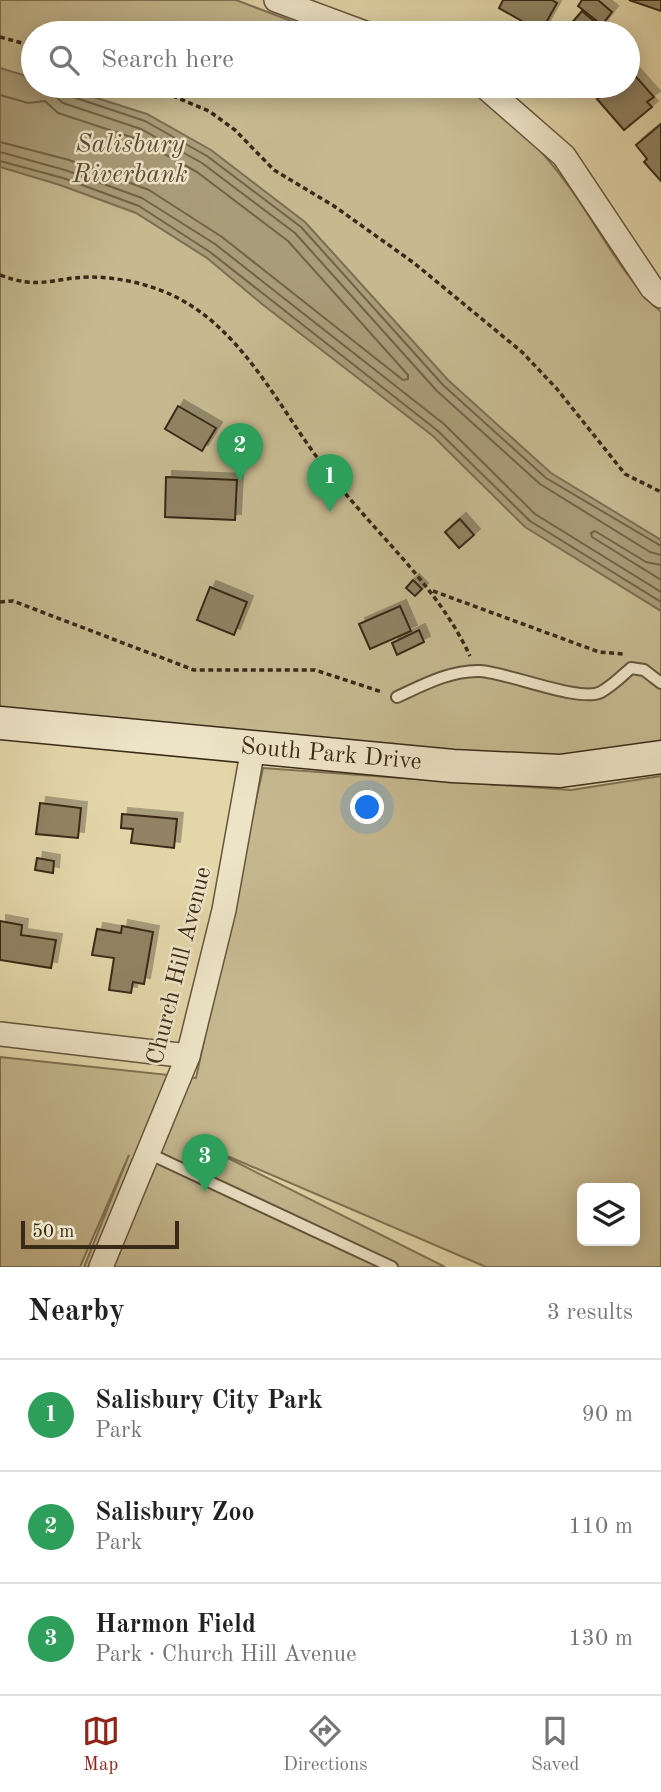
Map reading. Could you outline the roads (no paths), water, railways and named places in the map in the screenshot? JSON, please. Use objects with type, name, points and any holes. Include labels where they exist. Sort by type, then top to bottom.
[{"type":"street","points":[[276,0],[333,21]]},
{"type":"street","points":[[498,98],[564,156],[652,288],[661,296]]},
{"type":"street","name":"South Park Drive","points":[[0,723],[453,766],[560,771],[661,758]]},
{"type":"street","name":"Church Hill Avenue","points":[[101,1267],[150,1154],[188,1056],[224,910],[253,748]]},
{"type":"street","points":[[0,1034],[188,1056]]},
{"type":"lane","points":[[397,696],[443,677],[477,671],[524,678],[579,696],[600,693],[631,668],[644,670],[661,683]]},
{"type":"lane","points":[[150,1154],[392,1267]]},
{"type":"water","name":"Salisbury Riverbank","points":[[0,68],[21,74],[21,98],[97,98],[147,114],[211,150],[305,222],[448,380],[551,473],[661,540],[661,611],[525,527],[433,436],[262,304],[207,258],[136,213],[60,185],[0,167]]},
{"type":"place","name":"Salisbury Zoo","points":[[240,481]]},
{"type":"place","name":"Salisbury City Park","points":[[330,512]]},
{"type":"place","name":"Harmon Field","points":[[205,1192]]}]
